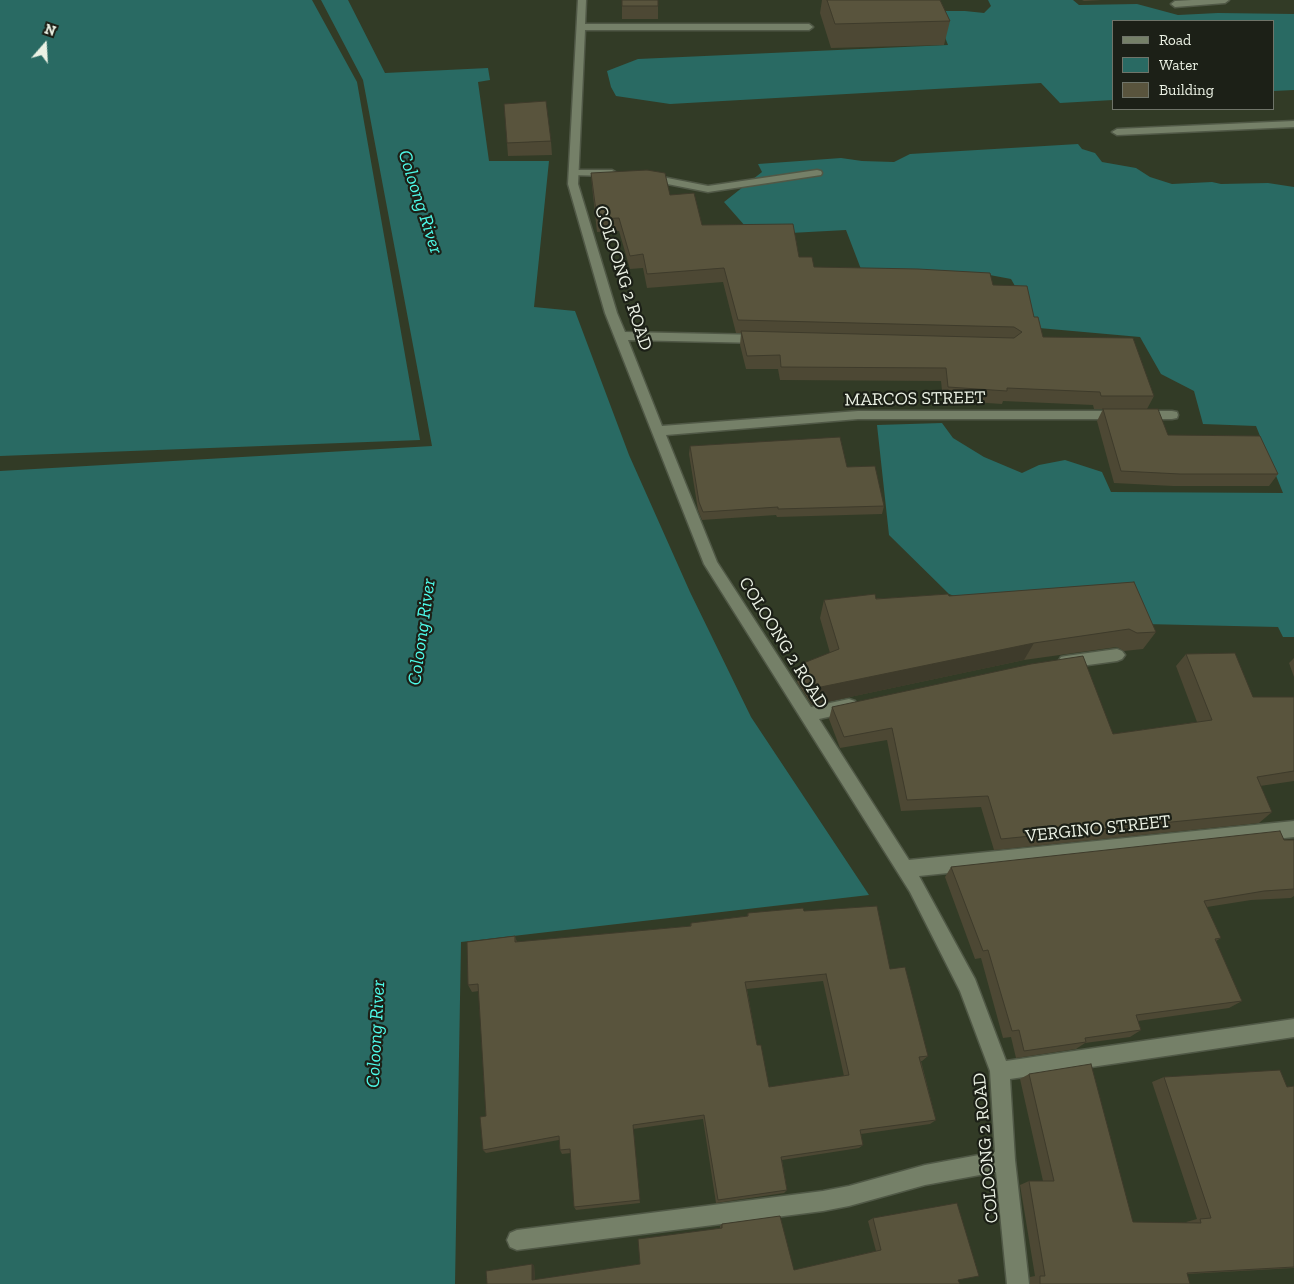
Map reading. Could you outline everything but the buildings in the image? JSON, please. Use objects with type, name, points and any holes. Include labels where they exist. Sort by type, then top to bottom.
[{"type":"street","name":"COLOONG 2 ROAD","points":[[582,0],[573,184],[611,313],[711,564],[916,886],[968,986],[1000,1072],[1018,1284]]},
{"type":"street","points":[[1175,4],[1225,0]]},
{"type":"street","points":[[581,27],[808,27]]},
{"type":"street","points":[[1117,132],[1294,124]]},
{"type":"street","points":[[574,173],[630,175],[708,189],[817,173]]},
{"type":"street","points":[[620,336],[769,340]]},
{"type":"street","name":"MARCOS STREET","points":[[658,431],[858,415],[1172,415]]},
{"type":"street","points":[[1052,664],[1117,655]]},
{"type":"street","points":[[807,715],[864,702]]},
{"type":"street","name":"VERGINO STREET","points":[[905,869],[1294,829]]},
{"type":"street","points":[[1000,1072],[1294,1028]]},
{"type":"street","points":[[517,1240],[823,1201],[849,1196],[925,1175],[1006,1160]]},
{"type":"water","points":[[0,0],[312,0],[357,82],[420,440],[0,456]]},
{"type":"water","name":"Coloong River","points":[[321,0],[348,0],[385,73],[488,68],[490,80],[478,82],[489,161],[549,161],[534,307],[575,311],[629,455],[690,592],[751,717],[869,895],[461,942],[455,1284],[0,1284],[0,471],[432,446],[363,80]]},
{"type":"water","points":[[988,0],[1073,0],[1079,5],[1137,4],[1178,15],[1218,13],[1294,14],[1294,90],[1274,91],[1274,20],[1112,20],[1112,100],[1060,103],[1041,83],[670,104],[616,96],[611,87],[607,71],[638,59],[948,45],[935,11],[984,13],[991,6]]},
{"type":"water","points":[[1078,144],[1082,149],[1095,153],[1102,162],[1136,168],[1150,177],[1172,184],[1212,182],[1221,184],[1268,183],[1294,187],[1294,637],[1283,637],[1278,627],[1144,624],[973,603],[949,594],[889,535],[877,425],[942,423],[953,438],[984,457],[1022,473],[1039,465],[1065,460],[1102,472],[1111,492],[1283,493],[1256,426],[1203,424],[1194,391],[1161,374],[1140,337],[1039,328],[1011,279],[979,273],[864,277],[846,230],[753,235],[724,202],[762,172],[758,164],[841,158],[894,162],[910,154]]}]
